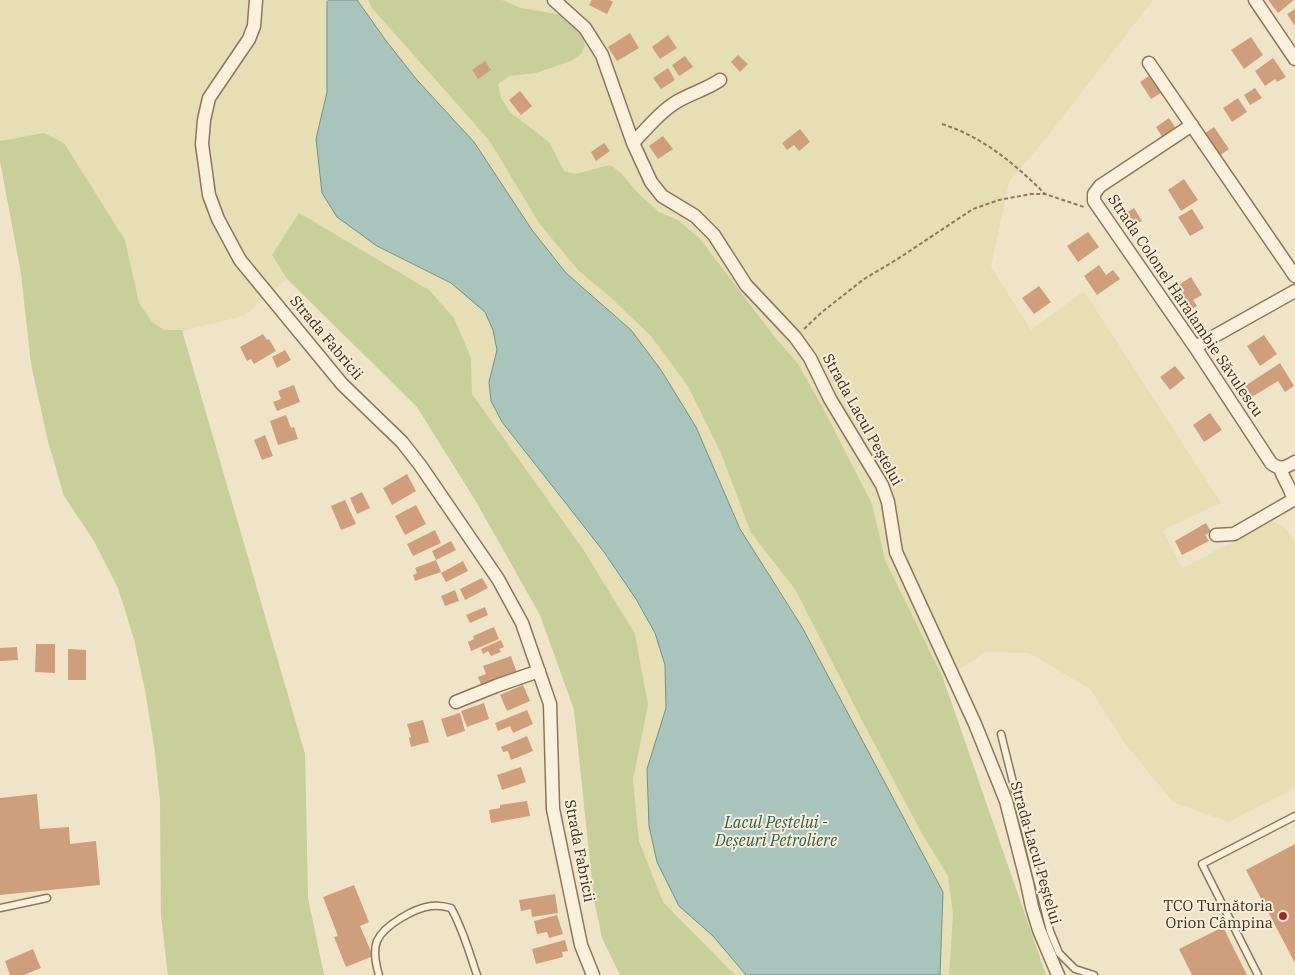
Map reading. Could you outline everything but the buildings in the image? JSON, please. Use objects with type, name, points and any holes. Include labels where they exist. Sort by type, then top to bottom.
[{"type":"street","name":"Strada Fabricii","points":[[256,0],[254,26],[249,39],[209,98],[204,120],[202,144],[209,195],[218,220],[240,260],[342,384],[402,442],[498,579],[522,624],[550,704],[555,823],[581,945],[593,975]]},
{"type":"street","name":"Strada Lacul Peștelui","points":[[554,0],[585,28],[602,56],[634,143],[651,182],[662,196],[695,216],[714,235],[746,285],[795,338],[810,358],[830,399],[882,485],[888,502],[896,552],[975,724],[1006,801],[1032,907],[1046,948],[1058,975]]},
{"type":"street","points":[[1255,0],[1295,58]]},
{"type":"street","points":[[1148,63],[1295,276]]},
{"type":"street","points":[[634,143],[659,116],[679,100],[720,80]]},
{"type":"street","name":"Strada Colonel Haralambie Săvulescu","points":[[1192,125],[1100,186],[1094,194],[1094,201],[1195,347],[1271,463],[1280,468],[1282,476],[1292,493],[1293,500],[1234,534],[1216,535]]},
{"type":"street","points":[[1195,347],[1295,291]]},
{"type":"street","points":[[1280,468],[1285,468],[1295,462]]},
{"type":"street","points":[[456,702],[538,671]]},
{"type":"lane","points":[[1000,734],[1050,932],[1059,953],[1075,969],[1094,975]]},
{"type":"lane","points":[[1258,975],[1202,864],[1295,816]]},
{"type":"lane","points":[[0,908],[47,898]]},
{"type":"lane","points":[[379,975],[376,943],[388,926],[430,906],[443,906],[450,908],[459,923],[477,975]]},
{"type":"path","points":[[942,124],[960,130],[1008,159],[1045,194]]},
{"type":"path","points":[[795,338],[822,312],[864,279],[896,260],[967,212],[999,200],[1030,194],[1045,194],[1084,207],[1098,209]]},
{"type":"shaded area","points":[[0,0],[1153,0],[1047,137],[1009,182],[991,267],[1031,330],[1084,291],[1221,503],[1163,530],[1182,568],[1273,521],[1287,530],[1295,543],[1295,788],[1228,822],[1173,802],[1127,746],[1090,689],[1029,653],[986,652],[943,679],[1046,975],[735,975],[663,902],[639,841],[633,780],[648,705],[583,549],[472,394],[471,358],[272,255],[287,279],[244,316],[182,331],[305,754],[308,898],[324,975],[168,975],[161,916],[160,800],[154,745],[134,639],[118,588],[94,541],[64,496],[48,441],[31,364],[21,273],[0,161]]},
{"type":"green space","points":[[368,0],[502,0],[521,8],[562,15],[582,32],[585,46],[581,54],[571,61],[536,73],[510,76],[498,84],[501,98],[510,112],[549,142],[564,171],[575,174],[610,165],[620,172],[638,193],[659,212],[678,220],[700,239],[774,336],[798,364],[823,408],[872,504],[885,560],[943,678],[1046,975],[949,975],[953,915],[948,876],[921,832],[795,589],[751,533],[721,453],[688,386],[651,336],[608,295],[579,271],[539,223],[489,140],[372,8]]},
{"type":"green space","points":[[44,133],[64,143],[125,240],[139,303],[152,322],[164,330],[182,330],[305,754],[308,898],[324,975],[168,975],[161,916],[160,800],[145,690],[134,639],[118,588],[94,541],[64,496],[48,441],[31,364],[21,273],[0,161],[0,141]]},
{"type":"green space","points":[[299,213],[429,290],[454,318],[471,358],[472,394],[583,549],[635,634],[648,705],[633,780],[639,841],[663,902],[735,975],[620,975],[602,938],[594,900],[574,710],[540,615],[475,500],[417,407],[287,279],[272,255]]},
{"type":"water","name":"Lacul Peștelui - Deșeuri Petroliere","points":[[329,0],[357,0],[417,80],[474,142],[532,230],[566,273],[631,330],[661,370],[696,427],[740,529],[802,627],[943,892],[940,975],[746,975],[713,936],[679,906],[657,862],[649,826],[647,769],[666,708],[665,665],[655,633],[636,599],[604,552],[502,422],[491,401],[489,382],[497,350],[493,330],[485,312],[451,283],[377,246],[337,217],[322,193],[316,139],[327,92],[327,2]]},
{"type":"place","name":"TCO Turnătoria Orion Câmpina","points":[[1283,916]]}]
